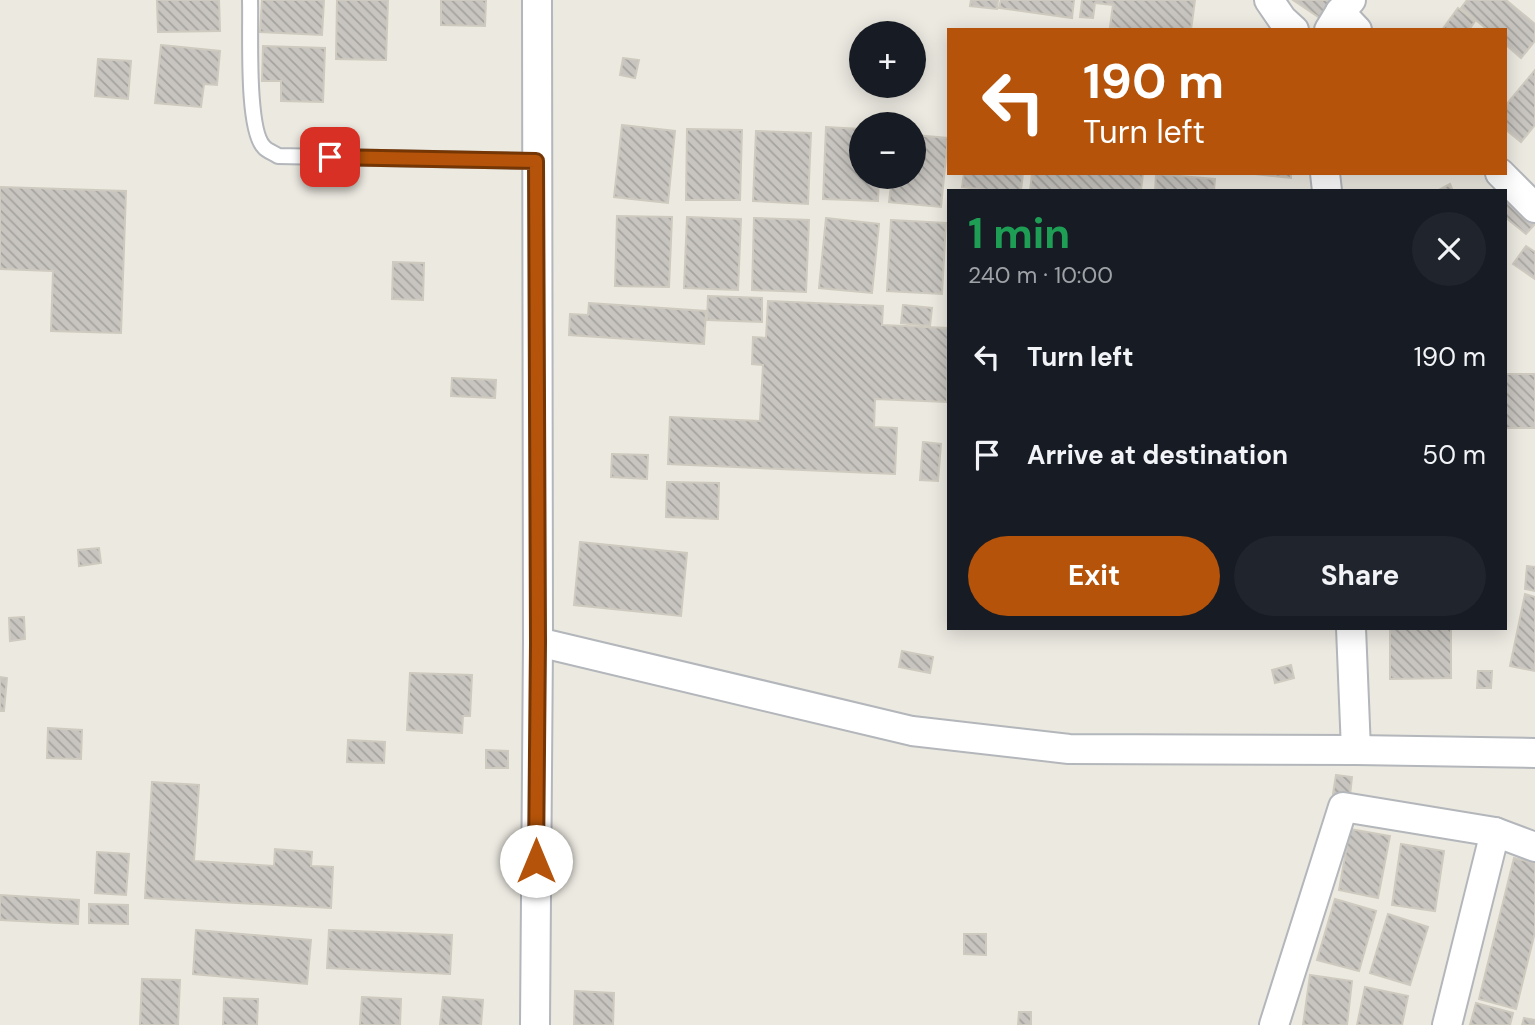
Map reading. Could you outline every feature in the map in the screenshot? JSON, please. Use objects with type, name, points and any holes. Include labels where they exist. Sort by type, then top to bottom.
[{"type":"street","points":[[535,1025],[538,642],[537,0]]},
{"type":"street","points":[[1269,0],[1292,28]]},
{"type":"street","points":[[1502,175],[1535,208]]},
{"type":"street","points":[[1351,630],[1356,750]]},
{"type":"street","points":[[538,642],[912,731],[1069,749],[1535,753]]},
{"type":"street","points":[[1275,1025],[1343,807],[1495,832],[1535,847]]},
{"type":"street","points":[[1447,1025],[1495,832]]},
{"type":"lane","points":[[250,0],[254,128],[263,146],[278,156],[536,161]]},
{"type":"building","points":[[157,0],[219,0],[220,31],[158,32]]},
{"type":"building","points":[[262,0],[324,0],[322,35],[260,32]]},
{"type":"building","points":[[337,0],[388,0],[386,60],[336,59]]},
{"type":"building","points":[[441,0],[486,0],[485,26],[441,25]]},
{"type":"building","points":[[971,0],[998,0],[997,9],[970,6]]},
{"type":"building","points":[[1001,0],[1074,0],[1072,18],[999,8]]},
{"type":"building","points":[[1082,0],[1195,0],[1191,28],[1110,27],[1113,5],[1095,3],[1093,18],[1080,17]]},
{"type":"building","points":[[1293,0],[1335,0],[1323,20]]},
{"type":"building","points":[[1467,0],[1506,0],[1535,24],[1535,41],[1521,58],[1507,46],[1507,28],[1486,28],[1461,8]]},
{"type":"building","points":[[1458,8],[1475,21],[1470,28],[1443,28]]},
{"type":"building","points":[[161,45],[220,51],[217,85],[204,84],[201,107],[155,103]]},
{"type":"building","points":[[263,46],[325,48],[323,102],[281,101],[281,81],[262,81]]},
{"type":"building","points":[[623,58],[639,60],[635,78],[620,75]]},
{"type":"building","points":[[98,59],[131,61],[128,99],[95,96]]},
{"type":"building","points":[[1535,70],[1535,125],[1521,142],[1507,131],[1507,104]]},
{"type":"building","points":[[622,125],[675,131],[668,203],[614,197]]},
{"type":"building","points":[[826,127],[849,128],[849,189],[878,189],[878,201],[823,199]]},
{"type":"building","points":[[687,129],[742,130],[740,200],[686,200]]},
{"type":"building","points":[[756,131],[811,133],[808,204],[753,201]]},
{"type":"building","points":[[926,136],[947,138],[941,207],[889,202],[891,189],[926,189]]},
{"type":"building","points":[[964,175],[1023,175],[1021,189],[962,187]]},
{"type":"building","points":[[1032,175],[1143,175],[1141,189],[1030,189]]},
{"type":"building","points":[[1156,175],[1215,179],[1214,189],[1155,189]]},
{"type":"building","points":[[1264,175],[1291,175],[1291,178]]},
{"type":"building","points":[[0,187],[126,191],[121,333],[51,331],[53,271],[0,269]]},
{"type":"building","points":[[1507,196],[1535,220],[1535,224],[1526,234],[1507,219]]},
{"type":"building","points":[[617,216],[672,217],[669,287],[615,286]]},
{"type":"building","points":[[687,217],[741,219],[738,290],[684,288]]},
{"type":"building","points":[[754,218],[809,220],[806,292],[752,290]]},
{"type":"building","points":[[826,218],[879,224],[872,293],[819,288]]},
{"type":"building","points":[[891,220],[946,223],[942,294],[887,291]]},
{"type":"building","points":[[1526,246],[1535,252],[1535,279],[1513,264]]},
{"type":"building","points":[[393,262],[424,263],[423,300],[392,299]]},
{"type":"building","points":[[708,296],[762,298],[762,322],[707,320]]},
{"type":"building","points":[[768,301],[883,306],[882,325],[947,328],[947,402],[875,399],[874,427],[897,428],[895,474],[668,464],[670,417],[760,421],[763,365],[752,364],[753,337],[766,338]]},
{"type":"building","points":[[589,303],[706,311],[704,344],[569,335],[570,314],[588,315]]},
{"type":"building","points":[[903,305],[932,308],[930,326],[901,323]]},
{"type":"building","points":[[1507,374],[1535,374],[1535,428],[1507,428]]},
{"type":"building","points":[[452,378],[496,380],[495,398],[451,396]]},
{"type":"building","points":[[923,442],[941,444],[938,481],[920,480]]},
{"type":"building","points":[[612,454],[648,455],[647,479],[611,477]]},
{"type":"building","points":[[667,482],[719,483],[718,519],[666,517]]},
{"type":"building","points":[[580,542],[687,553],[681,616],[574,605]]},
{"type":"building","points":[[99,548],[101,563],[79,566],[78,550]]},
{"type":"building","points":[[1527,566],[1535,567],[1535,591],[1525,589]]},
{"type":"building","points":[[1525,594],[1535,597],[1535,671],[1510,666]]},
{"type":"building","points":[[24,617],[25,639],[10,641],[9,618]]},
{"type":"building","points":[[1390,630],[1451,630],[1451,678],[1390,679]]},
{"type":"building","points":[[902,651],[933,657],[930,673],[899,667]]},
{"type":"building","points":[[1291,665],[1294,678],[1275,683],[1272,670]]},
{"type":"building","points":[[1478,671],[1492,671],[1491,688],[1477,688]]},
{"type":"building","points":[[410,673],[472,675],[470,716],[463,716],[462,733],[407,730]]},
{"type":"building","points":[[0,677],[7,678],[4,711],[0,711]]},
{"type":"building","points":[[48,728],[82,730],[81,759],[47,758]]},
{"type":"building","points":[[348,740],[385,742],[384,763],[347,762]]},
{"type":"building","points":[[486,750],[508,751],[508,768],[486,768]]},
{"type":"building","points":[[1336,775],[1352,777],[1350,796],[1333,794]]},
{"type":"building","points":[[152,782],[199,785],[194,861],[274,866],[275,849],[312,852],[311,866],[333,867],[331,908],[145,898]]},
{"type":"building","points":[[1350,829],[1390,836],[1378,898],[1339,890]]},
{"type":"building","points":[[1401,844],[1444,851],[1435,911],[1392,905]]},
{"type":"building","points":[[97,852],[129,854],[126,895],[95,893]]},
{"type":"building","points":[[1514,858],[1535,863],[1535,932],[1516,1009],[1479,999]]},
{"type":"building","points":[[0,895],[79,900],[78,924],[0,920]]},
{"type":"building","points":[[1335,899],[1376,911],[1359,971],[1317,960]]},
{"type":"building","points":[[89,904],[128,905],[128,924],[89,923]]},
{"type":"building","points":[[1388,914],[1428,927],[1410,985],[1370,973]]},
{"type":"building","points":[[196,930],[311,940],[307,984],[193,974]]},
{"type":"building","points":[[329,930],[452,935],[450,974],[327,968]]},
{"type":"building","points":[[964,934],[986,934],[986,955],[964,954]]},
{"type":"building","points":[[1310,975],[1352,981],[1347,1025],[1303,1025]]},
{"type":"building","points":[[142,979],[180,980],[178,1025],[140,1025]]},
{"type":"building","points":[[1365,987],[1408,996],[1402,1025],[1357,1025]]},
{"type":"building","points":[[575,991],[614,993],[613,1025],[574,1025]]},
{"type":"building","points":[[362,997],[401,999],[400,1025],[360,1025]]},
{"type":"building","points":[[443,997],[483,1000],[481,1025],[440,1025]]},
{"type":"building","points":[[224,998],[258,999],[257,1025],[223,1025]]},
{"type":"building","points":[[1476,1003],[1513,1013],[1510,1025],[1470,1025]]},
{"type":"building","points":[[1019,1012],[1031,1012],[1031,1025],[1018,1025]]},
{"type":"building","points":[[1524,1018],[1535,1020],[1535,1025],[1522,1025]]},
{"type":"route","points":[[330,157],[536,161],[536,861]]}]
